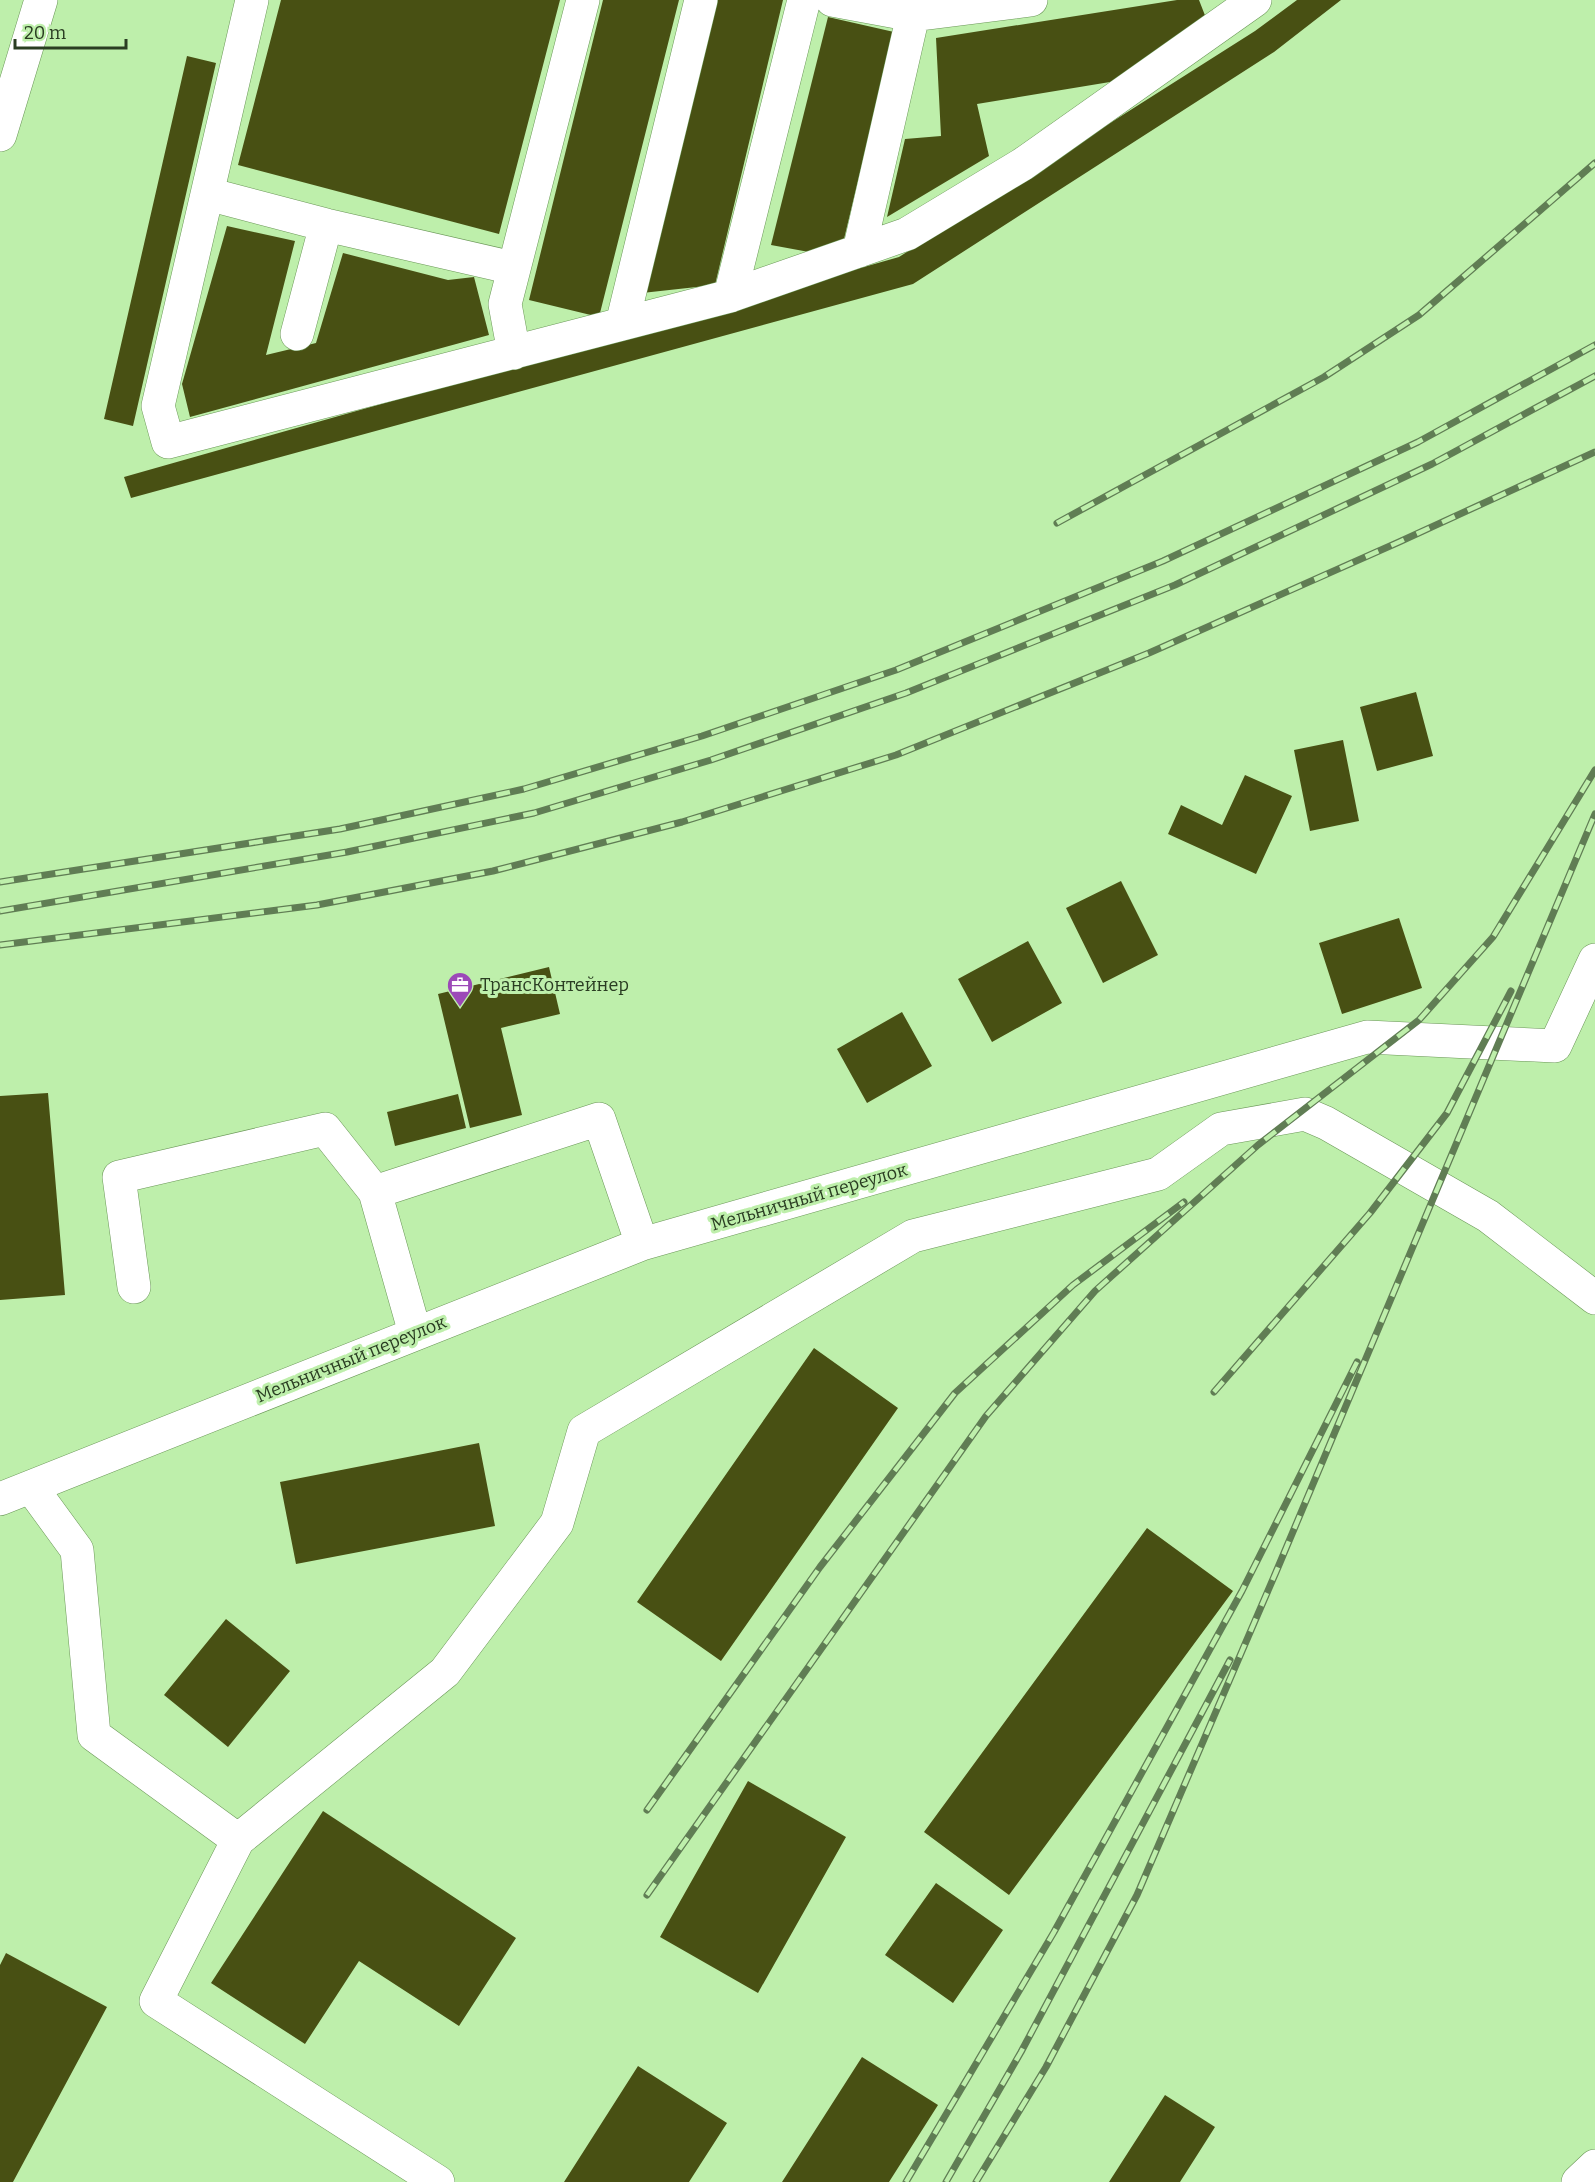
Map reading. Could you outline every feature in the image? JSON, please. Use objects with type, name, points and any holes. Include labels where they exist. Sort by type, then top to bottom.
[{"type":"street","points":[[0,135],[41,0]]},
{"type":"street","points":[[252,0],[158,406],[168,442],[730,296],[907,234],[1023,164],[1235,6]]},
{"type":"street","points":[[514,352],[505,304],[583,0]]},
{"type":"street","points":[[622,324],[701,0]]},
{"type":"street","points":[[730,296],[804,0]]},
{"type":"street","points":[[832,0],[913,15],[1031,0]]},
{"type":"street","points":[[859,251],[913,15]]},
{"type":"street","points":[[208,194],[326,225],[513,268]]},
{"type":"street","points":[[297,334],[326,225]]},
{"type":"street","name":"Мельничный переулок","points":[[0,1499],[642,1244],[1367,1037],[1555,1046],[1595,960]]},
{"type":"street","points":[[438,2182],[156,2001],[238,1840],[445,1672],[557,1523],[584,1431],[913,1236],[1158,1174],[1221,1129],[1305,1114],[1326,1123],[1488,1216],[1595,1298]]},
{"type":"street","points":[[375,1192],[599,1119],[642,1244]]},
{"type":"street","points":[[134,1287],[119,1178],[325,1129],[375,1192],[415,1333]]},
{"type":"street","points":[[31,1486],[77,1550],[94,1735],[238,1840]]},
{"type":"street","points":[[1578,2182],[1595,2166]]},
{"type":"building","points":[[281,0],[560,0],[499,234],[238,165]]},
{"type":"building","points":[[603,0],[679,0],[599,317],[529,300]]},
{"type":"building","points":[[714,0],[783,0],[715,285],[642,293]]},
{"type":"building","points":[[1177,0],[1199,0],[1206,18],[1116,81],[977,104],[989,156],[887,217],[905,139],[941,136],[936,38]]},
{"type":"building","points":[[1297,0],[1341,0],[1274,52],[913,284],[131,498],[124,477],[899,257],[1255,31]]},
{"type":"building","points":[[828,17],[894,32],[844,239],[809,252],[771,245]]},
{"type":"building","points":[[187,56],[216,63],[133,426],[104,419]]},
{"type":"building","points":[[227,226],[295,241],[266,355],[316,343],[343,253],[448,280],[474,277],[489,335],[190,417],[182,384]]},
{"type":"building","points":[[1416,692],[1433,756],[1377,771],[1360,707]]},
{"type":"building","points":[[1343,740],[1359,821],[1310,831],[1294,750]]},
{"type":"building","points":[[1245,775],[1292,796],[1256,874],[1168,834],[1181,805],[1222,825]]},
{"type":"building","points":[[1121,881],[1158,955],[1103,983],[1066,908]]},
{"type":"building","points":[[1399,918],[1422,988],[1342,1014],[1319,943]]},
{"type":"building","points":[[1028,941],[1062,1003],[992,1042],[958,979]]},
{"type":"building","points":[[549,967],[560,1014],[501,1028],[522,1115],[470,1128],[438,994]]},
{"type":"building","points":[[902,1012],[932,1066],[867,1103],[837,1049]]},
{"type":"building","points":[[48,1093],[65,1295],[0,1300],[0,1096]]},
{"type":"building","points":[[458,1094],[466,1128],[395,1146],[387,1112]]},
{"type":"building","points":[[814,1348],[898,1408],[721,1661],[637,1602]]},
{"type":"building","points":[[479,1443],[495,1526],[296,1564],[280,1482]]},
{"type":"building","points":[[1147,1528],[1233,1591],[1009,1895],[924,1832]]},
{"type":"building","points":[[226,1619],[290,1671],[228,1747],[164,1695]]},
{"type":"building","points":[[748,1781],[846,1837],[758,1993],[660,1937]]},
{"type":"building","points":[[323,1811],[516,1938],[459,2026],[359,1961],[305,2044],[211,1983]]},
{"type":"building","points":[[936,1883],[1003,1930],[953,2003],[885,1955]]},
{"type":"building","points":[[6,1953],[107,2007],[13,2182],[0,2182],[0,1965]]},
{"type":"building","points":[[862,2057],[938,2105],[889,2182],[782,2182]]},
{"type":"building","points":[[638,2066],[727,2123],[689,2182],[564,2182]]},
{"type":"building","points":[[1165,2095],[1215,2127],[1180,2182],[1109,2182]]},
{"type":"railway","points":[[1057,523],[1324,377],[1419,315],[1595,163]]},
{"type":"railway","points":[[0,882],[340,829],[524,789],[702,736],[896,670],[1163,561],[1418,442],[1595,345]]},
{"type":"railway","points":[[0,911],[347,852],[534,813],[711,760],[906,693],[1175,585],[1432,464],[1595,376]]},
{"type":"railway","points":[[0,945],[317,905],[493,871],[682,822],[896,755],[1149,653],[1595,452]]},
{"type":"railway","points":[[647,1895],[986,1416],[1095,1291],[1258,1145],[1419,1020],[1493,937],[1595,770]]},
{"type":"railway","points":[[976,2182],[1046,2067],[1137,1895],[1276,1572],[1595,814]]},
{"type":"railway","points":[[1214,1392],[1370,1213],[1447,1113],[1511,991]]},
{"type":"railway","points":[[647,1810],[820,1567],[955,1393],[1073,1285],[1184,1202]]},
{"type":"railway","points":[[906,2182],[1054,1932],[1242,1591],[1357,1362]]},
{"type":"railway","points":[[946,2182],[1021,2052],[1230,1660]]},
{"type":"place","name":"ТрансКонтейнер","points":[[460,1008]]}]
